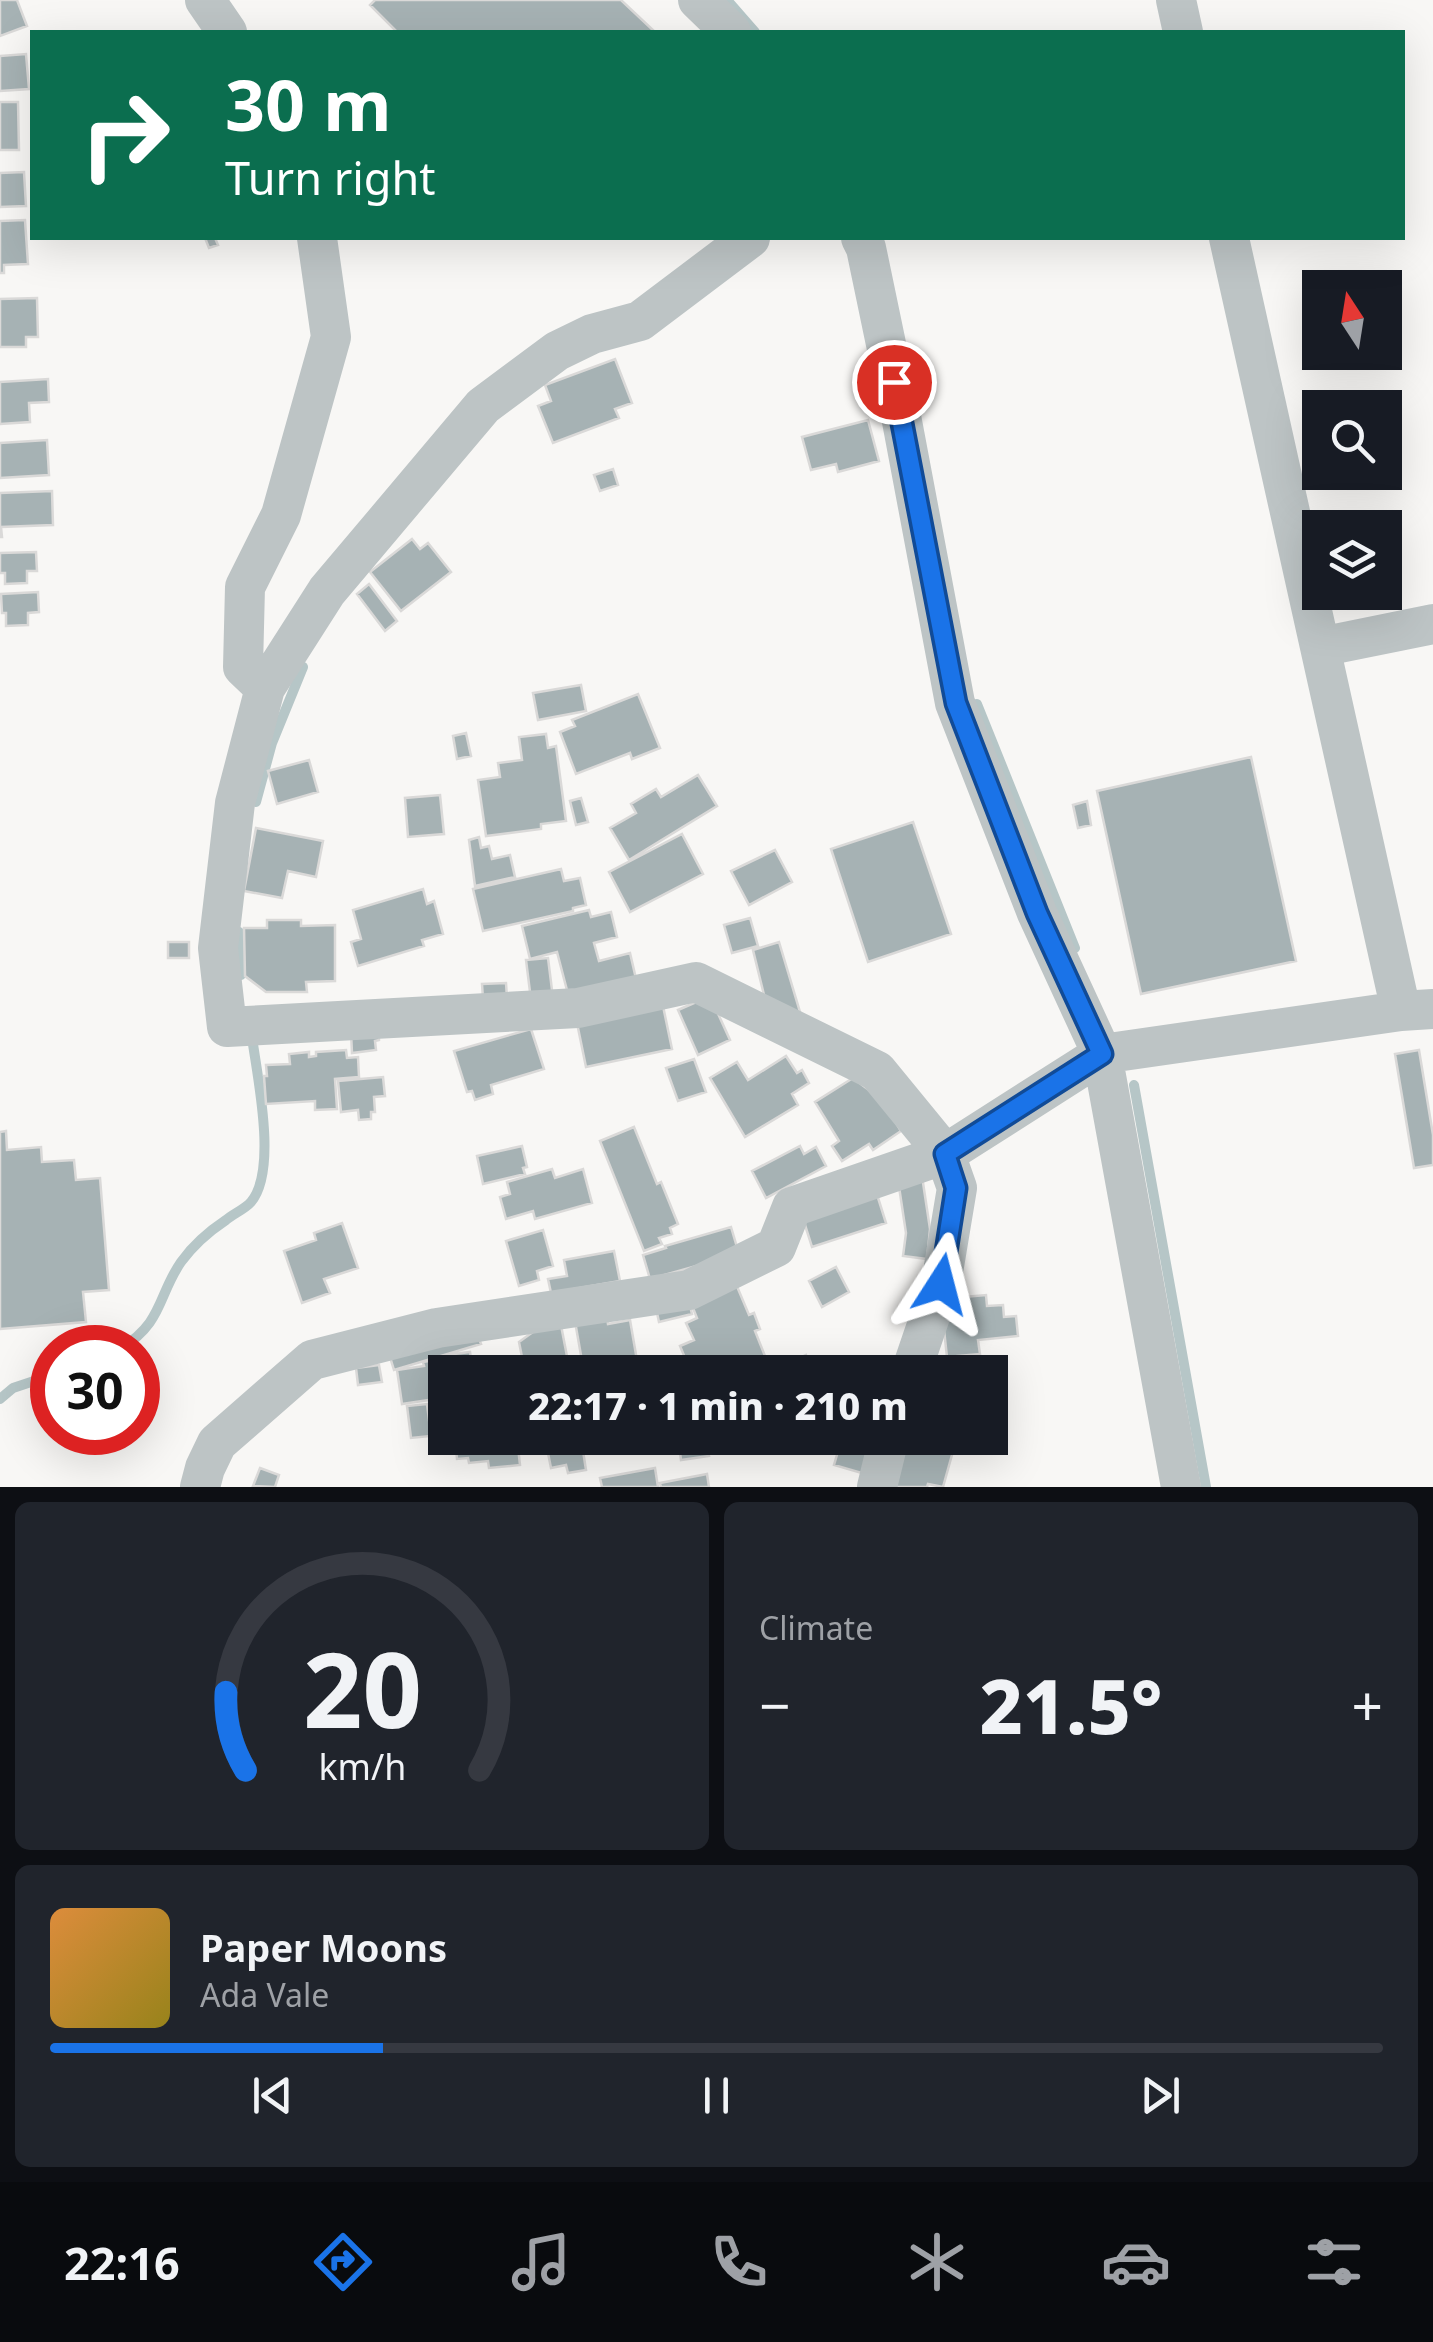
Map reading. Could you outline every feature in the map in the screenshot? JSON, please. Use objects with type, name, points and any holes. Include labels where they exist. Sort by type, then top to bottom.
[{"type":"street","points":[[205,0],[226,30]]},
{"type":"street","points":[[698,0],[729,30]]},
{"type":"street","points":[[1176,0],[1183,30]]},
{"type":"street","points":[[264,688],[243,667],[245,587],[280,515],[331,338],[317,240]]},
{"type":"street","points":[[747,240],[640,321],[592,334],[557,351],[483,406],[327,591],[264,688],[234,803],[218,948],[226,1026],[578,1008],[696,982],[878,1071],[945,1154],[956,1188],[941,1284],[917,1355]]},
{"type":"street","points":[[862,240],[901,416],[956,703],[1037,913],[1102,1054],[1181,1487]]},
{"type":"street","points":[[200,1487],[217,1443],[312,1360],[437,1328],[689,1290],[776,1248],[792,1207],[945,1154],[1102,1054],[1417,1010],[1320,648],[1228,240]]},
{"type":"street","points":[[1320,648],[1433,624]]},
{"type":"street","points":[[877,1487],[885,1455]]},
{"type":"building","points":[[0,0],[17,0],[27,26],[0,36]]},
{"type":"building","points":[[375,0],[621,0],[653,30],[395,30],[370,5]]},
{"type":"building","points":[[26,54],[29,89],[0,91],[0,56]]},
{"type":"building","points":[[0,102],[18,102],[19,150],[0,150]]},
{"type":"building","points":[[24,172],[26,206],[0,207],[0,173]]},
{"type":"building","points":[[25,220],[28,264],[4,265],[4,273],[0,273],[0,221]]},
{"type":"building","points":[[206,240],[216,240],[218,245],[209,248]]},
{"type":"building","points":[[37,298],[38,337],[26,337],[26,347],[0,347],[0,299]]},
{"type":"building","points":[[615,359],[632,403],[615,409],[619,418],[553,443],[538,406],[551,401],[545,385]]},
{"type":"building","points":[[48,379],[49,402],[29,403],[30,422],[0,424],[0,382]]},
{"type":"building","points":[[868,420],[879,461],[838,472],[836,464],[811,470],[802,437]]},
{"type":"building","points":[[47,440],[49,475],[0,478],[0,443]]},
{"type":"building","points":[[613,469],[618,485],[600,491],[594,475]]},
{"type":"building","points":[[52,491],[53,525],[1,527],[0,537],[0,493]]},
{"type":"building","points":[[412,539],[420,549],[428,543],[451,572],[401,611],[370,572]]},
{"type":"building","points":[[36,552],[37,571],[27,571],[27,583],[5,584],[5,573],[0,573],[0,553]]},
{"type":"building","points":[[369,584],[397,621],[385,631],[357,594]]},
{"type":"building","points":[[38,592],[39,612],[28,613],[28,625],[6,626],[1,594]]},
{"type":"building","points":[[581,685],[586,711],[538,720],[533,693]]},
{"type":"building","points":[[638,694],[660,748],[632,759],[630,753],[576,774],[560,732],[575,726],[572,720]]},
{"type":"building","points":[[466,733],[471,756],[457,759],[453,736]]},
{"type":"building","points":[[546,734],[548,748],[556,746],[566,821],[541,824],[541,829],[486,836],[478,780],[500,777],[498,763],[522,760],[519,737]]},
{"type":"building","points":[[1251,757],[1296,961],[1141,994],[1097,791]]},
{"type":"building","points":[[309,760],[318,792],[277,804],[268,771]]},
{"type":"building","points":[[698,775],[717,806],[629,860],[610,828],[636,813],[631,804],[656,789],[661,797]]},
{"type":"building","points":[[440,795],[444,834],[408,837],[405,798]]},
{"type":"building","points":[[581,798],[588,822],[576,825],[570,801]]},
{"type":"building","points":[[1087,801],[1091,825],[1078,828],[1073,805]]},
{"type":"building","points":[[913,822],[951,934],[868,962],[831,849]]},
{"type":"building","points":[[256,828],[323,841],[316,877],[288,871],[282,898],[244,891]]},
{"type":"building","points":[[682,834],[703,874],[630,912],[609,872]]},
{"type":"building","points":[[479,837],[481,848],[489,846],[492,859],[510,855],[515,877],[475,886],[469,840]]},
{"type":"building","points":[[775,850],[792,882],[749,905],[731,871]]},
{"type":"building","points":[[561,869],[564,881],[580,878],[586,905],[483,931],[473,889]]},
{"type":"building","points":[[423,889],[427,904],[434,901],[443,934],[422,940],[424,946],[358,966],[351,942],[361,939],[353,910]]},
{"type":"building","points":[[589,910],[591,917],[611,912],[617,937],[594,943],[599,961],[630,953],[637,983],[568,994],[557,952],[530,959],[522,926]]},
{"type":"building","points":[[750,918],[758,946],[732,953],[724,925]]},
{"type":"building","points":[[267,920],[301,920],[301,926],[335,925],[335,981],[306,982],[307,992],[266,992],[245,976],[244,928],[267,928]]},
{"type":"building","points":[[168,942],[189,942],[189,958],[168,958]]},
{"type":"building","points":[[779,942],[803,1022],[765,999],[753,950]]},
{"type":"building","points":[[548,958],[553,998],[531,1000],[526,960]]},
{"type":"building","points":[[506,983],[507,998],[483,999],[482,984]]},
{"type":"building","points":[[710,996],[730,1040],[698,1055],[678,1010]]},
{"type":"building","points":[[663,1006],[672,1049],[586,1067],[577,1023]]},
{"type":"building","points":[[531,1029],[544,1069],[491,1085],[493,1094],[475,1100],[472,1091],[467,1092],[454,1051]]},
{"type":"building","points":[[379,1030],[376,1050],[352,1053],[351,1032]]},
{"type":"building","points":[[346,1050],[347,1058],[358,1057],[359,1077],[335,1079],[337,1109],[315,1110],[315,1101],[266,1104],[266,1065],[290,1064],[289,1054],[309,1052],[309,1057],[316,1056],[316,1052]]},
{"type":"building","points":[[1419,1050],[1433,1135],[1433,1165],[1414,1168],[1395,1054]]},
{"type":"building","points":[[786,1056],[797,1073],[802,1070],[809,1083],[792,1094],[798,1105],[745,1137],[710,1078],[737,1062],[748,1080]]},
{"type":"building","points":[[694,1059],[706,1092],[678,1101],[666,1068]]},
{"type":"building","points":[[383,1077],[385,1096],[374,1097],[375,1112],[371,1112],[371,1119],[359,1120],[358,1110],[341,1112],[338,1081]]},
{"type":"building","points":[[853,1078],[882,1100],[901,1131],[873,1150],[869,1144],[842,1161],[832,1146],[839,1141],[815,1102]]},
{"type":"building","points":[[634,1127],[678,1224],[670,1228],[672,1234],[659,1238],[662,1244],[644,1251],[600,1141]]},
{"type":"building","points":[[6,1131],[7,1150],[41,1147],[42,1162],[74,1160],[76,1180],[100,1178],[109,1290],[83,1292],[86,1322],[0,1329],[0,1132]]},
{"type":"building","points":[[522,1146],[525,1174],[483,1184],[477,1156]]},
{"type":"building","points":[[800,1146],[804,1154],[816,1147],[826,1166],[766,1198],[752,1171]]},
{"type":"building","points":[[552,1169],[555,1178],[583,1169],[592,1203],[535,1219],[533,1211],[506,1219],[500,1197],[510,1194],[507,1182]]},
{"type":"building","points":[[922,1176],[930,1229],[927,1259],[903,1256],[906,1233],[898,1180]]},
{"type":"building","points":[[874,1185],[886,1223],[812,1247],[805,1225],[795,1215]]},
{"type":"building","points":[[342,1223],[358,1268],[324,1279],[330,1293],[302,1303],[284,1251],[316,1240],[314,1233]]},
{"type":"building","points":[[731,1227],[739,1254],[650,1279],[643,1255]]},
{"type":"building","points":[[543,1230],[553,1266],[537,1271],[539,1280],[519,1286],[506,1241]]},
{"type":"building","points":[[614,1251],[620,1281],[551,1293],[548,1279],[567,1276],[564,1260]]},
{"type":"building","points":[[836,1267],[849,1292],[822,1307],[809,1281]]},
{"type":"building","points":[[736,1284],[749,1315],[754,1313],[760,1329],[755,1331],[765,1355],[684,1355],[680,1346],[694,1340],[686,1323],[697,1318],[691,1303]]},
{"type":"building","points":[[686,1291],[692,1314],[659,1322],[654,1299]]},
{"type":"building","points":[[986,1295],[987,1306],[1003,1305],[1004,1317],[1016,1316],[1018,1336],[978,1340],[980,1354],[947,1355],[943,1321],[956,1320],[953,1298]]},
{"type":"building","points":[[606,1311],[608,1324],[630,1320],[636,1355],[581,1355],[574,1316]]},
{"type":"building","points":[[560,1320],[567,1355],[522,1355],[519,1342],[544,1324]]},
{"type":"building","points":[[477,1333],[481,1344],[444,1355],[428,1355],[428,1360],[394,1370],[390,1357]]},
{"type":"building","points":[[428,1361],[428,1400],[402,1404],[397,1370],[424,1366],[423,1362]]},
{"type":"building","points":[[379,1365],[382,1382],[358,1385],[356,1368]]},
{"type":"building","points":[[427,1404],[428,1436],[411,1438],[407,1406]]},
{"type":"building","points":[[457,1455],[519,1455],[520,1465],[489,1468],[488,1461],[469,1463],[468,1458],[457,1459]]},
{"type":"building","points":[[548,1455],[584,1455],[586,1470],[568,1473],[566,1465],[551,1468]]},
{"type":"building","points":[[680,1455],[709,1456],[681,1460]]},
{"type":"building","points":[[837,1455],[870,1455],[865,1474],[834,1465]]},
{"type":"building","points":[[900,1455],[952,1455],[943,1487],[891,1487]]},
{"type":"building","points":[[260,1468],[279,1475],[275,1487],[253,1486]]},
{"type":"building","points":[[655,1468],[658,1487],[602,1487],[600,1478]]},
{"type":"building","points":[[707,1474],[709,1487],[661,1487],[660,1483]]},
{"type":"waterway","points":[[727,0],[753,30]]},
{"type":"waterway","points":[[256,802],[272,743],[303,667]]},
{"type":"waterway","points":[[977,704],[1075,948]]},
{"type":"waterway","points":[[239,932],[241,975]]},
{"type":"waterway","points":[[148,1325],[181,1262],[213,1229],[248,1205],[259,1187],[264,1122],[252,1037]]},
{"type":"waterway","points":[[1134,1085],[1206,1487]]},
{"type":"waterway","points":[[0,1399],[13,1388],[30,1382]]},
{"type":"route","points":[[894,382],[956,703],[1037,913],[1102,1054],[945,1154],[956,1188],[941,1284]]}]
